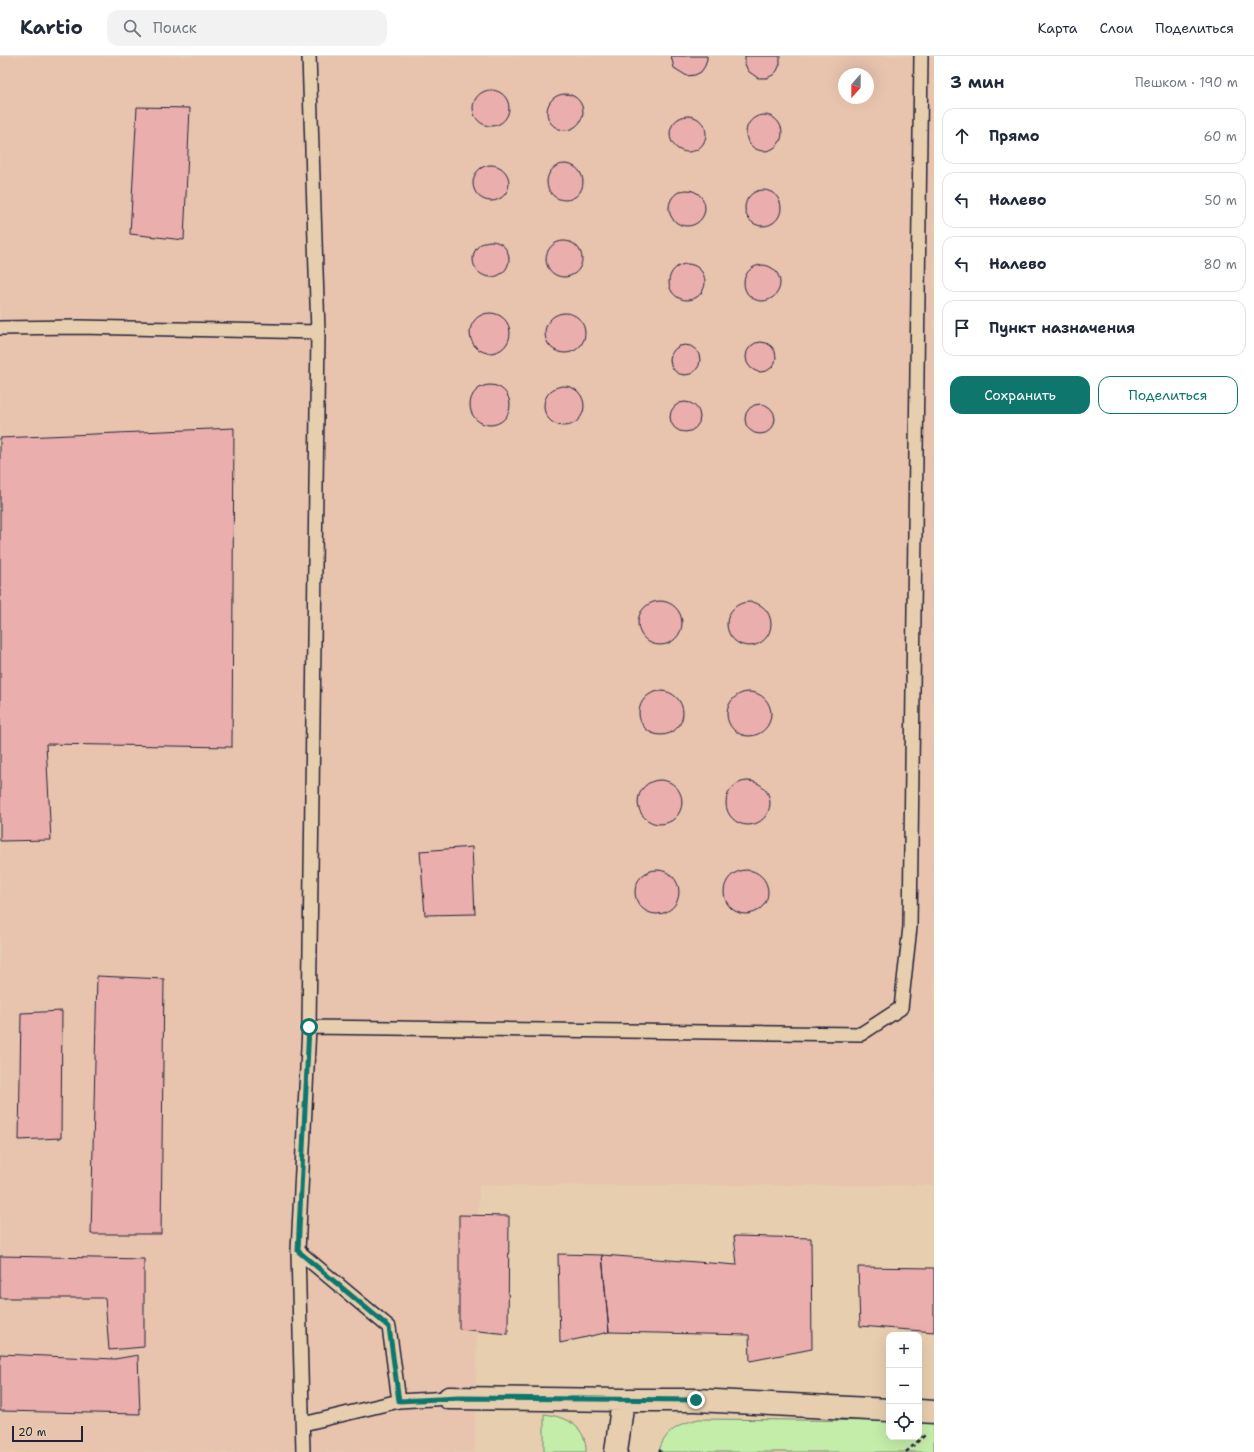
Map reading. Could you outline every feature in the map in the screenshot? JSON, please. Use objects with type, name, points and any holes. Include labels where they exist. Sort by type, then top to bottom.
[{"type":"street","points":[[449,1398],[696,1400],[886,1410]]},
{"type":"street","points":[[616,1452],[623,1400]]},
{"type":"street","points":[[922,1414],[931,1422]]},
{"type":"lane","points":[[303,1452],[298,1251],[309,1027],[318,332],[309,56]]},
{"type":"lane","points":[[309,1027],[861,1034],[901,1008],[910,926],[921,56]]},
{"type":"lane","points":[[0,328],[78,327],[318,332]]},
{"type":"lane","points":[[298,1251],[389,1327],[399,1401]]},
{"type":"lane","points":[[302,1424],[399,1401],[449,1398]]},
{"type":"path","points":[[906,1452],[931,1422]]},
{"type":"shaded area","points":[[0,56],[934,56],[934,1185],[479,1185],[475,1452],[0,1452]]},
{"type":"green space","points":[[544,1414],[552,1415],[574,1425],[583,1436],[586,1452],[544,1452]]},
{"type":"green space","points":[[699,1419],[886,1421],[886,1440],[922,1440],[922,1421],[934,1422],[934,1452],[659,1452],[664,1439],[679,1426]]},
{"type":"building","points":[[671,56],[707,56],[707,59],[701,72],[695,75],[687,76],[674,68]]},
{"type":"building","points":[[745,56],[780,56],[780,64],[777,71],[773,75],[767,78],[758,78],[748,71],[745,64]]},
{"type":"building","points":[[494,90],[504,95],[508,101],[508,115],[504,121],[498,125],[488,126],[478,121],[474,115],[473,105],[478,95],[484,91]]},
{"type":"building","points":[[568,94],[578,99],[582,105],[582,119],[578,125],[572,129],[562,130],[552,125],[548,119],[547,109],[552,99],[558,95]]},
{"type":"building","points":[[137,107],[190,108],[184,240],[130,234]]},
{"type":"building","points":[[767,115],[777,120],[781,126],[781,140],[777,146],[771,150],[761,151],[751,146],[747,140],[746,130],[751,120],[757,116]]},
{"type":"building","points":[[691,116],[701,121],[705,127],[705,141],[701,147],[695,151],[685,152],[675,147],[671,141],[670,131],[675,121],[681,117]]},
{"type":"building","points":[[568,164],[578,169],[582,175],[582,189],[578,195],[572,199],[562,200],[552,195],[548,189],[547,179],[552,169],[558,165]]},
{"type":"building","points":[[494,165],[504,170],[508,176],[508,190],[504,196],[498,200],[488,201],[478,196],[474,190],[473,180],[478,170],[484,166]]},
{"type":"building","points":[[690,190],[700,195],[704,201],[704,215],[700,221],[694,225],[684,226],[674,221],[670,215],[669,205],[674,195],[680,191]]},
{"type":"building","points":[[766,190],[776,195],[780,201],[780,215],[776,221],[770,225],[760,226],[750,221],[746,215],[745,205],[750,195],[756,191]]},
{"type":"building","points":[[494,241],[504,246],[508,252],[508,266],[504,272],[498,276],[488,277],[478,272],[474,266],[473,256],[478,246],[484,242]]},
{"type":"building","points":[[567,241],[577,246],[581,252],[581,266],[577,272],[571,276],[561,277],[551,272],[547,266],[546,256],[551,246],[557,242]]},
{"type":"building","points":[[690,264],[700,269],[704,275],[704,289],[700,295],[694,299],[684,300],[674,295],[670,289],[669,279],[674,269],[680,265]]},
{"type":"building","points":[[765,265],[775,270],[779,276],[779,290],[775,296],[769,300],[759,301],[749,296],[745,290],[744,280],[749,270],[755,266]]},
{"type":"building","points":[[486,313],[494,313],[501,316],[507,322],[510,333],[507,344],[501,350],[494,353],[486,353],[479,350],[473,344],[470,337],[470,329],[473,322],[479,316]]},
{"type":"building","points":[[561,313],[569,313],[576,316],[582,322],[585,333],[582,344],[576,350],[569,353],[561,353],[554,350],[548,344],[545,337],[545,329],[548,322],[554,316]]},
{"type":"building","points":[[761,342],[772,346],[776,357],[772,368],[761,372],[750,368],[746,357],[750,346]]},
{"type":"building","points":[[685,345],[696,349],[700,360],[696,371],[685,375],[674,371],[670,360],[674,349]]},
{"type":"building","points":[[486,385],[494,385],[501,388],[507,394],[510,405],[507,416],[501,422],[494,425],[486,425],[479,422],[473,416],[470,409],[470,401],[473,394],[479,388]]},
{"type":"building","points":[[560,386],[568,386],[575,389],[581,395],[584,406],[581,417],[575,423],[568,426],[560,426],[553,423],[547,417],[544,410],[544,402],[547,395],[553,389]]},
{"type":"building","points":[[685,402],[696,406],[700,417],[696,428],[685,432],[674,428],[670,417],[674,406]]},
{"type":"building","points":[[760,404],[771,408],[775,419],[771,430],[760,434],[749,430],[745,419],[749,408]]},
{"type":"building","points":[[234,428],[232,747],[46,744],[51,840],[0,841],[0,438]]},
{"type":"building","points":[[656,601],[664,601],[669,602],[676,607],[681,614],[681,632],[676,639],[669,644],[656,645],[648,642],[641,635],[638,627],[638,619],[641,611],[648,604]]},
{"type":"building","points":[[745,602],[753,602],[758,603],[765,608],[770,615],[770,633],[765,640],[758,645],[745,646],[737,643],[730,636],[727,628],[727,620],[730,612],[737,605]]},
{"type":"building","points":[[657,691],[665,691],[670,692],[677,697],[682,704],[682,722],[677,729],[670,734],[657,735],[649,732],[642,725],[639,717],[639,709],[642,701],[649,694]]},
{"type":"building","points":[[745,692],[753,692],[758,693],[765,698],[770,705],[770,723],[765,730],[758,735],[745,736],[737,733],[730,726],[727,718],[727,710],[730,702],[737,695]]},
{"type":"building","points":[[656,780],[664,780],[669,781],[676,786],[681,793],[681,811],[676,818],[669,823],[656,824],[648,821],[641,814],[638,806],[638,798],[641,790],[648,783]]},
{"type":"building","points":[[744,781],[752,781],[757,782],[764,787],[769,794],[769,812],[764,819],[757,824],[744,825],[736,822],[729,815],[726,807],[726,799],[729,791],[736,784]]},
{"type":"building","points":[[472,847],[475,914],[425,915],[420,851]]},
{"type":"building","points":[[653,870],[661,870],[666,871],[673,876],[678,883],[678,901],[673,908],[666,913],[653,914],[645,911],[638,904],[635,896],[635,888],[638,880],[645,873]]},
{"type":"building","points":[[742,870],[750,870],[755,871],[762,876],[767,883],[767,901],[762,908],[755,913],[742,914],[734,911],[727,904],[724,896],[724,888],[727,880],[734,873]]},
{"type":"building","points":[[97,976],[164,979],[161,1234],[91,1234]]},
{"type":"building","points":[[62,1011],[61,1138],[19,1140],[21,1013]]},
{"type":"building","points":[[459,1215],[509,1216],[508,1334],[459,1329]]},
{"type":"building","points":[[734,1236],[811,1238],[812,1349],[750,1361],[749,1335],[609,1332],[602,1255],[737,1265]]},
{"type":"building","points":[[558,1254],[602,1255],[609,1332],[560,1343]]},
{"type":"building","points":[[0,1256],[144,1259],[144,1347],[109,1350],[105,1298],[0,1298]]},
{"type":"building","points":[[858,1267],[934,1268],[934,1332],[860,1326]]},
{"type":"building","points":[[0,1354],[115,1359],[138,1355],[140,1414],[0,1411]]},
{"type":"route","points":[[309,1027],[298,1251],[389,1327],[399,1401],[449,1398],[696,1400]]}]
